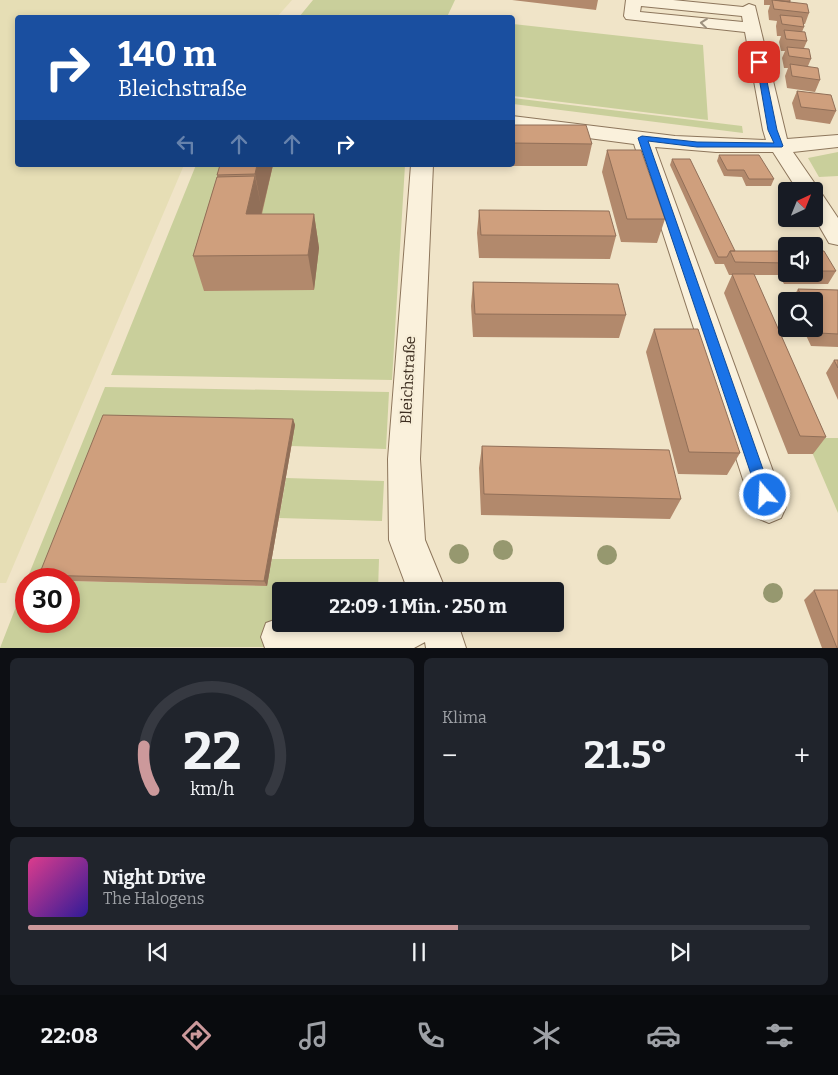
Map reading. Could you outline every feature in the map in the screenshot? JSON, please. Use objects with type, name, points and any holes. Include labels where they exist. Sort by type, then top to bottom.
[{"type":"street","points":[[633,1],[750,13],[632,16],[633,1]]},
{"type":"street","points":[[750,13],[773,130],[779,146],[803,182]]},
{"type":"street","points":[[515,122],[697,144],[779,146],[812,145],[838,141]]},
{"type":"street","points":[[642,138],[769,507]]},
{"type":"street","name":"Bleichstraße","points":[[422,167],[404,459],[407,540],[423,582]]},
{"type":"street","points":[[823,213],[838,237]]},
{"type":"street","points":[[280,637],[389,640],[404,632]]},
{"type":"street","points":[[441,632],[446,648]]},
{"type":"shaded area","points":[[0,0],[292,0],[279,15],[15,15],[15,167],[183,167],[6,583],[0,583]]},
{"type":"green space","points":[[313,0],[455,0],[448,15],[301,15]]},
{"type":"green space","points":[[515,24],[703,45],[708,120],[515,96]]},
{"type":"green space","points":[[515,98],[742,126],[743,133],[515,104]]},
{"type":"green space","points":[[838,152],[838,176],[819,177],[808,158]]},
{"type":"green space","points":[[195,167],[405,167],[392,380],[111,375]]},
{"type":"green space","points":[[105,387],[389,392],[386,449],[291,446],[294,425],[63,568],[31,568]]},
{"type":"green space","points":[[806,438],[838,438],[838,513]]},
{"type":"green space","points":[[286,478],[384,481],[382,521],[279,518]]},
{"type":"green space","points":[[272,559],[379,559],[378,582],[272,582],[272,632],[281,632],[278,647],[0,648],[15,609],[15,633],[80,633],[80,581],[266,586]]},
{"type":"building","points":[[772,0],[807,4],[809,13],[774,9]]},
{"type":"building","points":[[780,15],[802,17],[804,27],[782,24]]},
{"type":"building","points":[[784,30],[805,32],[807,41],[786,39]]},
{"type":"building","points":[[787,47],[809,49],[811,59],[789,56]]},
{"type":"building","points":[[790,64],[818,68],[820,80],[792,76]]},
{"type":"building","points":[[797,91],[831,95],[836,111],[801,107]]},
{"type":"building","points":[[515,125],[586,125],[592,144],[515,143]]},
{"type":"building","points":[[607,150],[641,150],[665,219],[627,219]]},
{"type":"building","points":[[719,155],[759,155],[774,179],[749,179],[744,170],[727,170]]},
{"type":"building","points":[[672,159],[690,159],[735,251],[730,251],[727,257],[718,257]]},
{"type":"building","points":[[219,167],[257,167],[255,174],[217,175]]},
{"type":"building","points":[[255,176],[246,214],[314,214],[308,255],[193,256],[217,177]]},
{"type":"building","points":[[479,210],[609,211],[616,236],[481,235]]},
{"type":"building","points":[[730,251],[778,251],[778,263],[735,262]]},
{"type":"building","points":[[823,251],[824,251],[836,271],[823,271]]},
{"type":"building","points":[[732,274],[754,274],[778,328],[778,337],[782,337],[826,437],[800,436]]},
{"type":"building","points":[[473,282],[618,284],[626,315],[475,314]]},
{"type":"building","points":[[798,289],[838,290],[838,334],[823,333],[823,292],[800,292]]},
{"type":"building","points":[[654,329],[698,329],[740,453],[689,452]]},
{"type":"building","points":[[834,360],[838,360],[838,368]]},
{"type":"building","points":[[103,415],[293,419],[264,581],[80,576],[80,568],[42,568]]},
{"type":"building","points":[[482,446],[669,450],[681,499],[484,494]]},
{"type":"building","points":[[814,590],[838,590],[838,648],[837,648]]},
{"type":"route","points":[[759,62],[773,130],[779,146],[697,144],[642,138],[765,495]]}]
